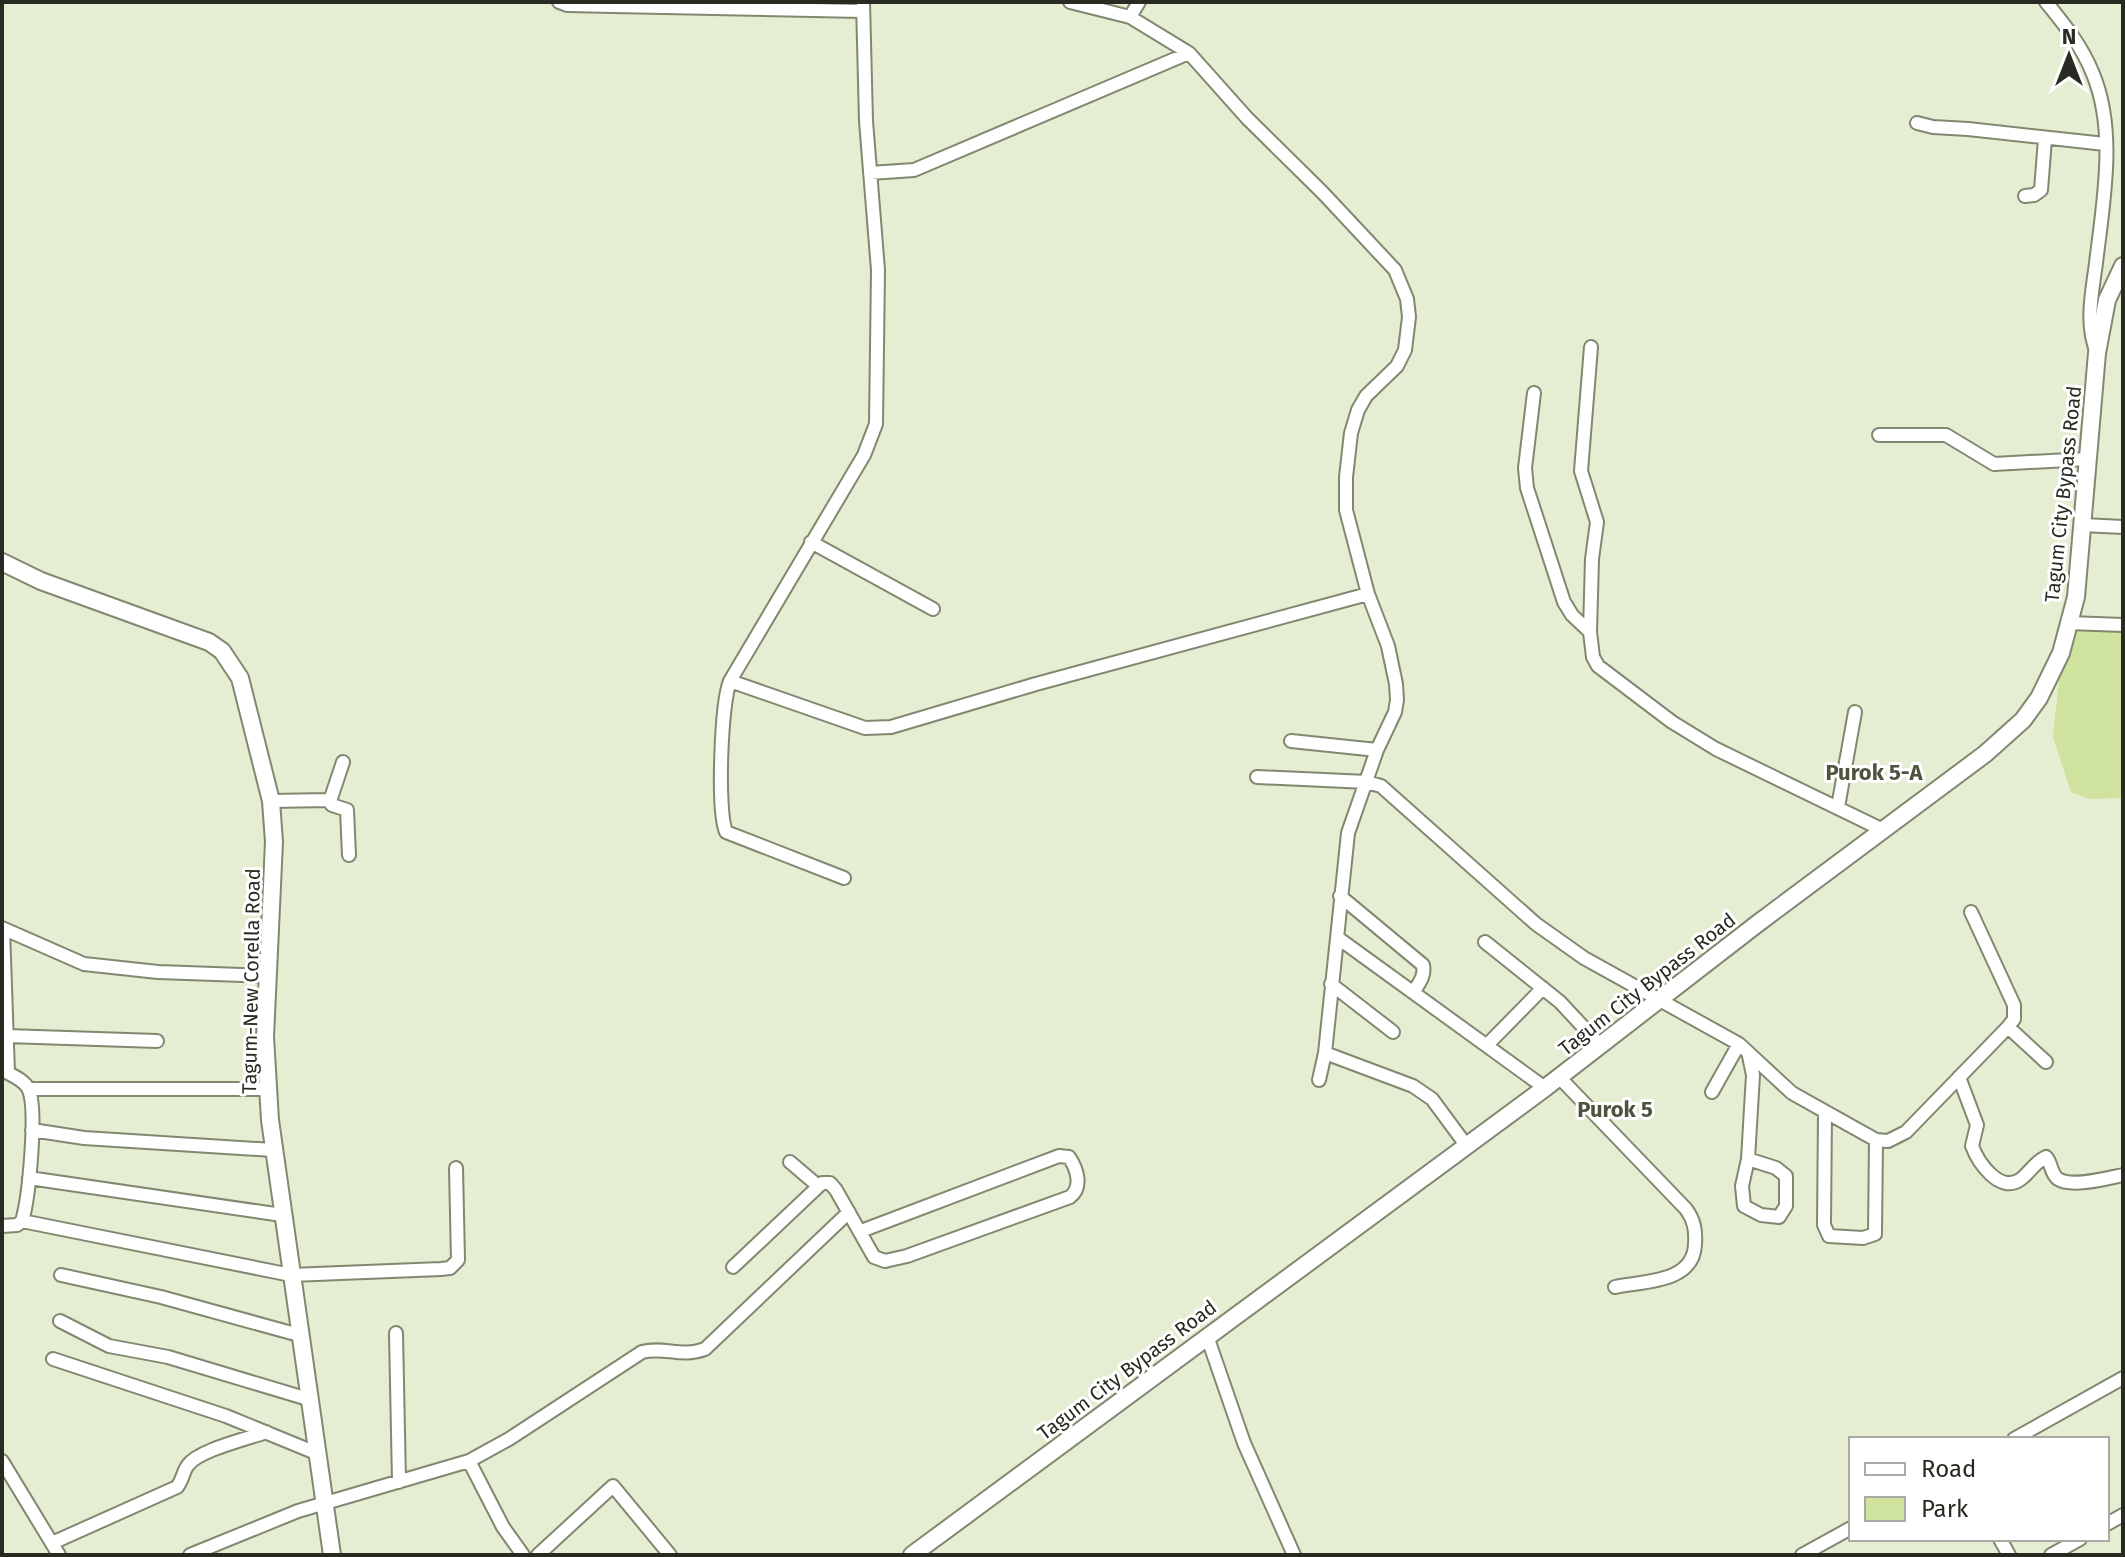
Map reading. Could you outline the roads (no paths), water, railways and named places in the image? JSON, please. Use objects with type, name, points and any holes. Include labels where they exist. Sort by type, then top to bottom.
[{"type":"main road","name":"Tagum City Bypass Road","points":[[912,1555],[1545,1088],[1985,754],[2023,720],[2039,698],[2061,653],[2076,597],[2097,353],[2107,300],[2123,266]]},
{"type":"main road","name":"Tagum-New Corella Road","points":[[2,562],[41,581],[209,642],[222,651],[232,664],[243,687],[271,801],[274,842],[265,1037],[273,1150],[332,1555]]},
{"type":"street","points":[[559,2],[567,5],[613,6],[863,6],[866,121],[878,270],[876,424],[864,455],[730,681],[722,716],[725,829],[733,836],[844,878]]},
{"type":"street","points":[[1070,2],[1130,17],[1189,53],[1247,118],[1395,270],[1402,283],[1409,317],[1405,350],[1397,366],[1366,396],[1358,410],[1351,433],[1346,477],[1346,510],[1368,594],[1388,646],[1396,684],[1395,712],[1377,750],[1348,833],[1325,1053],[1319,1080]]},
{"type":"street","points":[[1130,17],[1139,2]]},
{"type":"street","points":[[2046,2],[2080,47],[2093,74],[2103,110],[2105,144],[2101,219],[2089,314],[2092,341],[2097,353]]},
{"type":"street","points":[[870,173],[914,170],[1189,53]]},
{"type":"street","points":[[1917,123],[2105,144]]},
{"type":"street","points":[[2025,196],[2041,190],[2045,139]]},
{"type":"street","points":[[1591,347],[1581,471],[1597,522],[1592,559],[1590,632],[1593,657],[1598,666],[1672,722],[1716,749],[1883,830]]},
{"type":"street","points":[[1534,393],[1525,468],[1527,488],[1564,602],[1572,615],[1590,632]]},
{"type":"street","points":[[1879,435],[1946,435],[1994,464],[2087,459]]},
{"type":"street","points":[[2083,525],[2123,527]]},
{"type":"street","points":[[811,542],[933,609]]},
{"type":"street","points":[[730,681],[865,728],[891,727],[1036,684],[1368,594]]},
{"type":"street","points":[[2069,623],[2123,625]]},
{"type":"street","points":[[1838,807],[1855,712]]},
{"type":"street","points":[[1291,741],[1377,750]]},
{"type":"street","points":[[328,800],[343,762]]},
{"type":"street","points":[[1257,777],[1367,782],[1386,790],[1536,924],[1584,958],[1739,1044],[1792,1093],[1876,1140],[1888,1141],[1906,1132],[2014,1019],[2014,1005],[1971,912]]},
{"type":"street","points":[[271,801],[328,800],[347,810],[349,855]]},
{"type":"street","points":[[1340,896],[1423,965],[1424,972],[1414,991]]},
{"type":"street","points":[[2,1226],[17,1225],[22,1221],[32,1130],[29,1089],[5,1072],[7,1036],[3,929],[84,964],[158,972],[268,976]]},
{"type":"street","points":[[1338,938],[1545,1088]]},
{"type":"street","points":[[1485,942],[1543,988],[1600,1045]]},
{"type":"street","points":[[1331,984],[1393,1032]]},
{"type":"street","points":[[1487,1045],[1543,988]]},
{"type":"street","points":[[2008,1027],[2046,1062]]},
{"type":"street","points":[[7,1036],[157,1041]]},
{"type":"street","points":[[1712,1092],[1739,1044]]},
{"type":"street","points":[[1325,1053],[1413,1086],[1432,1099],[1466,1145]]},
{"type":"street","points":[[1748,1159],[1776,1168],[1786,1176],[1786,1206],[1779,1217],[1761,1215],[1744,1206],[1742,1186],[1748,1159],[1753,1075],[1749,1056]]},
{"type":"street","points":[[1559,1077],[1686,1209],[1695,1226],[1695,1252],[1684,1271],[1615,1287]]},
{"type":"street","points":[[1959,1077],[1977,1125],[1972,1146],[1985,1168],[1997,1179],[2005,1182],[2020,1180],[2046,1157],[2060,1180],[2099,1180],[2123,1175]]},
{"type":"street","points":[[29,1089],[267,1089]]},
{"type":"street","points":[[1825,1113],[1824,1225],[1829,1236],[1863,1238],[1875,1234],[1876,1140]]},
{"type":"street","points":[[32,1130],[84,1138],[273,1150]]},
{"type":"street","points":[[733,1267],[817,1185],[830,1183],[879,1261],[907,1256],[1070,1197],[1076,1192],[1078,1184],[1073,1163],[1069,1157],[1059,1156],[861,1231]]},
{"type":"street","points":[[790,1162],[817,1185]]},
{"type":"street","points":[[22,1221],[291,1275],[441,1269],[455,1265],[458,1252],[456,1168]]},
{"type":"street","points":[[29,1178],[282,1215]]},
{"type":"street","points":[[190,1555],[205,1552],[323,1503],[469,1461],[509,1439],[629,1358],[651,1349],[690,1354],[705,1349],[849,1212]]},
{"type":"street","points":[[61,1275],[161,1297],[299,1335]]},
{"type":"street","points":[[60,1321],[109,1346],[168,1357],[308,1399]]},
{"type":"street","points":[[396,1333],[399,1482]]},
{"type":"street","points":[[1207,1336],[1244,1443],[1294,1555]]},
{"type":"street","points":[[53,1359],[226,1416],[316,1453]]},
{"type":"street","points":[[2018,1437],[2123,1378]]},
{"type":"street","points":[[2,1461],[56,1549],[177,1487],[186,1467],[201,1456],[266,1432]]},
{"type":"street","points":[[469,1461],[503,1527],[523,1555]]},
{"type":"street","points":[[538,1555],[613,1486],[666,1550],[652,1555]]},
{"type":"street","points":[[1802,1555],[1849,1529]]},
{"type":"street","points":[[2051,1555],[2076,1541]]},
{"type":"district","name":"Purok 5-A","points":[[1874,772]]},
{"type":"district","name":"Purok 5","points":[[1615,1109]]}]
